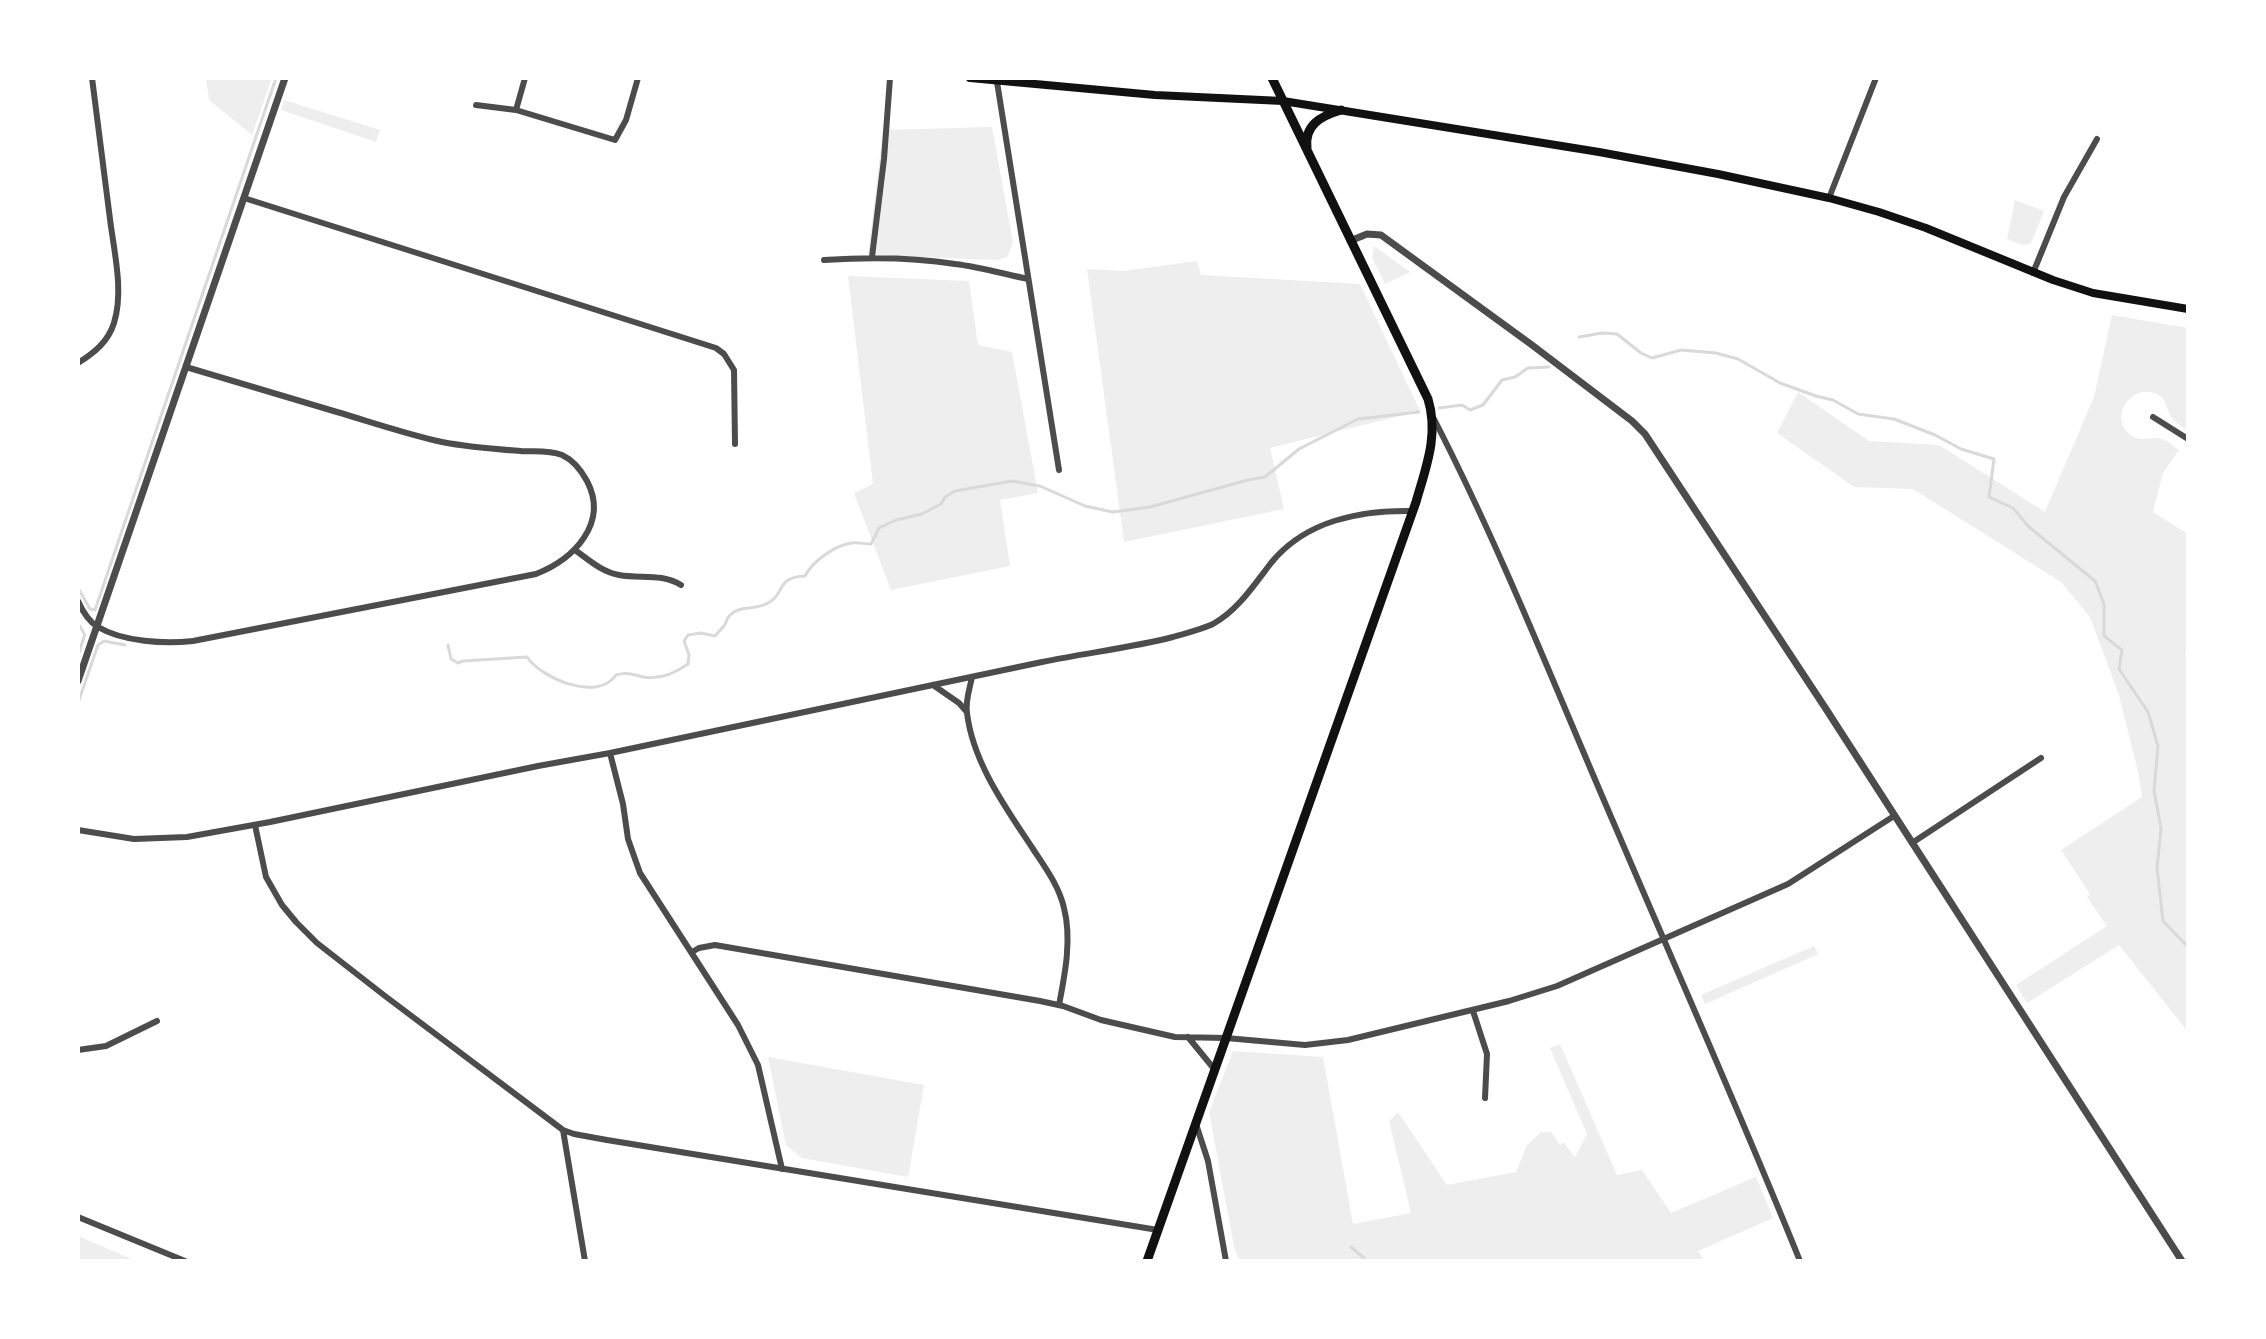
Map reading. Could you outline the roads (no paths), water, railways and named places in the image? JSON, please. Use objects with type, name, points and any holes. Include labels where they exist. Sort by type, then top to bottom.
[{"type":"main road","points":[[970,78],[1155,95],[1283,101],[1718,174],[1829,198],[1904,220],[2033,273],[2093,293],[2188,309]]},
{"type":"main road","points":[[1147,1261],[1413,511],[1431,450],[1433,416],[1428,399],[1272,78]]},
{"type":"main road","points":[[1311,163],[1306,143],[1308,131],[1317,120],[1341,110]]},
{"type":"street","points":[[78,363],[108,338],[119,300],[92,78]]},
{"type":"street","points":[[78,681],[285,78]]},
{"type":"street","points":[[516,110],[525,78]]},
{"type":"street","points":[[476,105],[516,110],[615,140],[626,120],[638,78]]},
{"type":"street","points":[[872,257],[890,78]]},
{"type":"street","points":[[1829,198],[1876,78]]},
{"type":"street","points":[[997,82],[1059,470]]},
{"type":"street","points":[[2033,273],[2064,197],[2097,139]]},
{"type":"street","points":[[244,198],[716,348],[734,370],[735,444]]},
{"type":"street","points":[[1350,241],[1367,234],[1381,235],[1532,345],[1645,434],[2182,1261]]},
{"type":"street","points":[[824,260],[872,257],[955,264],[1028,279]]},
{"type":"street","points":[[78,601],[97,627],[153,642],[193,641],[536,574],[557,564],[575,550],[587,533],[592,520],[593,500],[586,479],[577,466],[562,455],[479,448],[420,437],[186,367]]},
{"type":"street","points":[[1433,416],[1481,515],[1800,1261]]},
{"type":"street","points":[[2153,417],[2188,439]]},
{"type":"street","points":[[78,830],[134,839],[187,837],[1153,642],[1211,625],[1233,609],[1286,547],[1312,529],[1327,522],[1371,512],[1413,511]]},
{"type":"street","points":[[575,550],[616,574],[660,576],[681,585]]},
{"type":"street","points":[[966,711],[972,677]]},
{"type":"street","points":[[933,685],[966,711],[990,781],[1047,871],[1063,905],[1067,920],[1067,951],[1059,1005]]},
{"type":"street","points":[[610,753],[628,839],[640,873],[754,1054],[782,1169]]},
{"type":"street","points":[[1912,843],[2041,758]]},
{"type":"street","points":[[692,952],[715,945],[1059,1005],[1149,1033],[1323,1044],[1473,1011],[1557,986],[1788,884],[1894,816]]},
{"type":"street","points":[[255,825],[266,877],[282,905],[317,943],[563,1130],[607,1140],[1158,1230]]},
{"type":"street","points":[[1473,1011],[1487,1054],[1485,1098]]},
{"type":"street","points":[[78,1050],[106,1046],[157,1021]]},
{"type":"street","points":[[1188,1037],[1215,1070]]},
{"type":"street","points":[[1196,1124],[1208,1161],[1226,1261]]},
{"type":"street","points":[[563,1130],[585,1261]]},
{"type":"street","points":[[78,1217],[185,1261]]},
{"type":"waterway","points":[[78,588],[90,609],[95,610],[276,78]]},
{"type":"waterway","points":[[1579,337],[1617,334],[1652,358],[1681,350],[1716,353],[1738,359],[1780,383],[1833,400],[1858,414],[1894,419],[1961,449],[1994,459],[1989,497],[2013,508],[2029,527],[2095,581],[2104,604],[2104,636],[2122,650],[2119,669],[2148,712],[2158,746],[2154,791],[2161,828],[2157,868],[2163,921],[2188,947]]},
{"type":"waterway","points":[[1439,408],[1462,405],[1470,410],[1483,405],[1502,380],[1515,377],[1528,368],[1549,367]]},
{"type":"waterway","points":[[448,645],[451,659],[458,663],[527,657],[545,673],[584,687],[597,687],[623,674],[661,677],[688,664],[689,655],[684,641],[688,635],[701,633],[715,636],[734,612],[762,606],[772,600],[785,583],[805,576],[831,551],[851,543],[871,544],[879,528],[922,514],[941,504],[945,497],[955,491],[1012,481],[1040,486],[1085,506],[1113,512],[1150,507],[1265,477],[1299,449],[1358,419],[1419,412]]},
{"type":"waterway","points":[[79,625],[85,635]]},
{"type":"waterway","points":[[78,656],[84,637]]},
{"type":"waterway","points":[[79,700],[98,645],[104,641],[125,645]]},
{"type":"waterway","points":[[1351,1247],[1364,1258]]},
{"type":"waterway","points":[[1557,1261],[1573,1261]]}]
